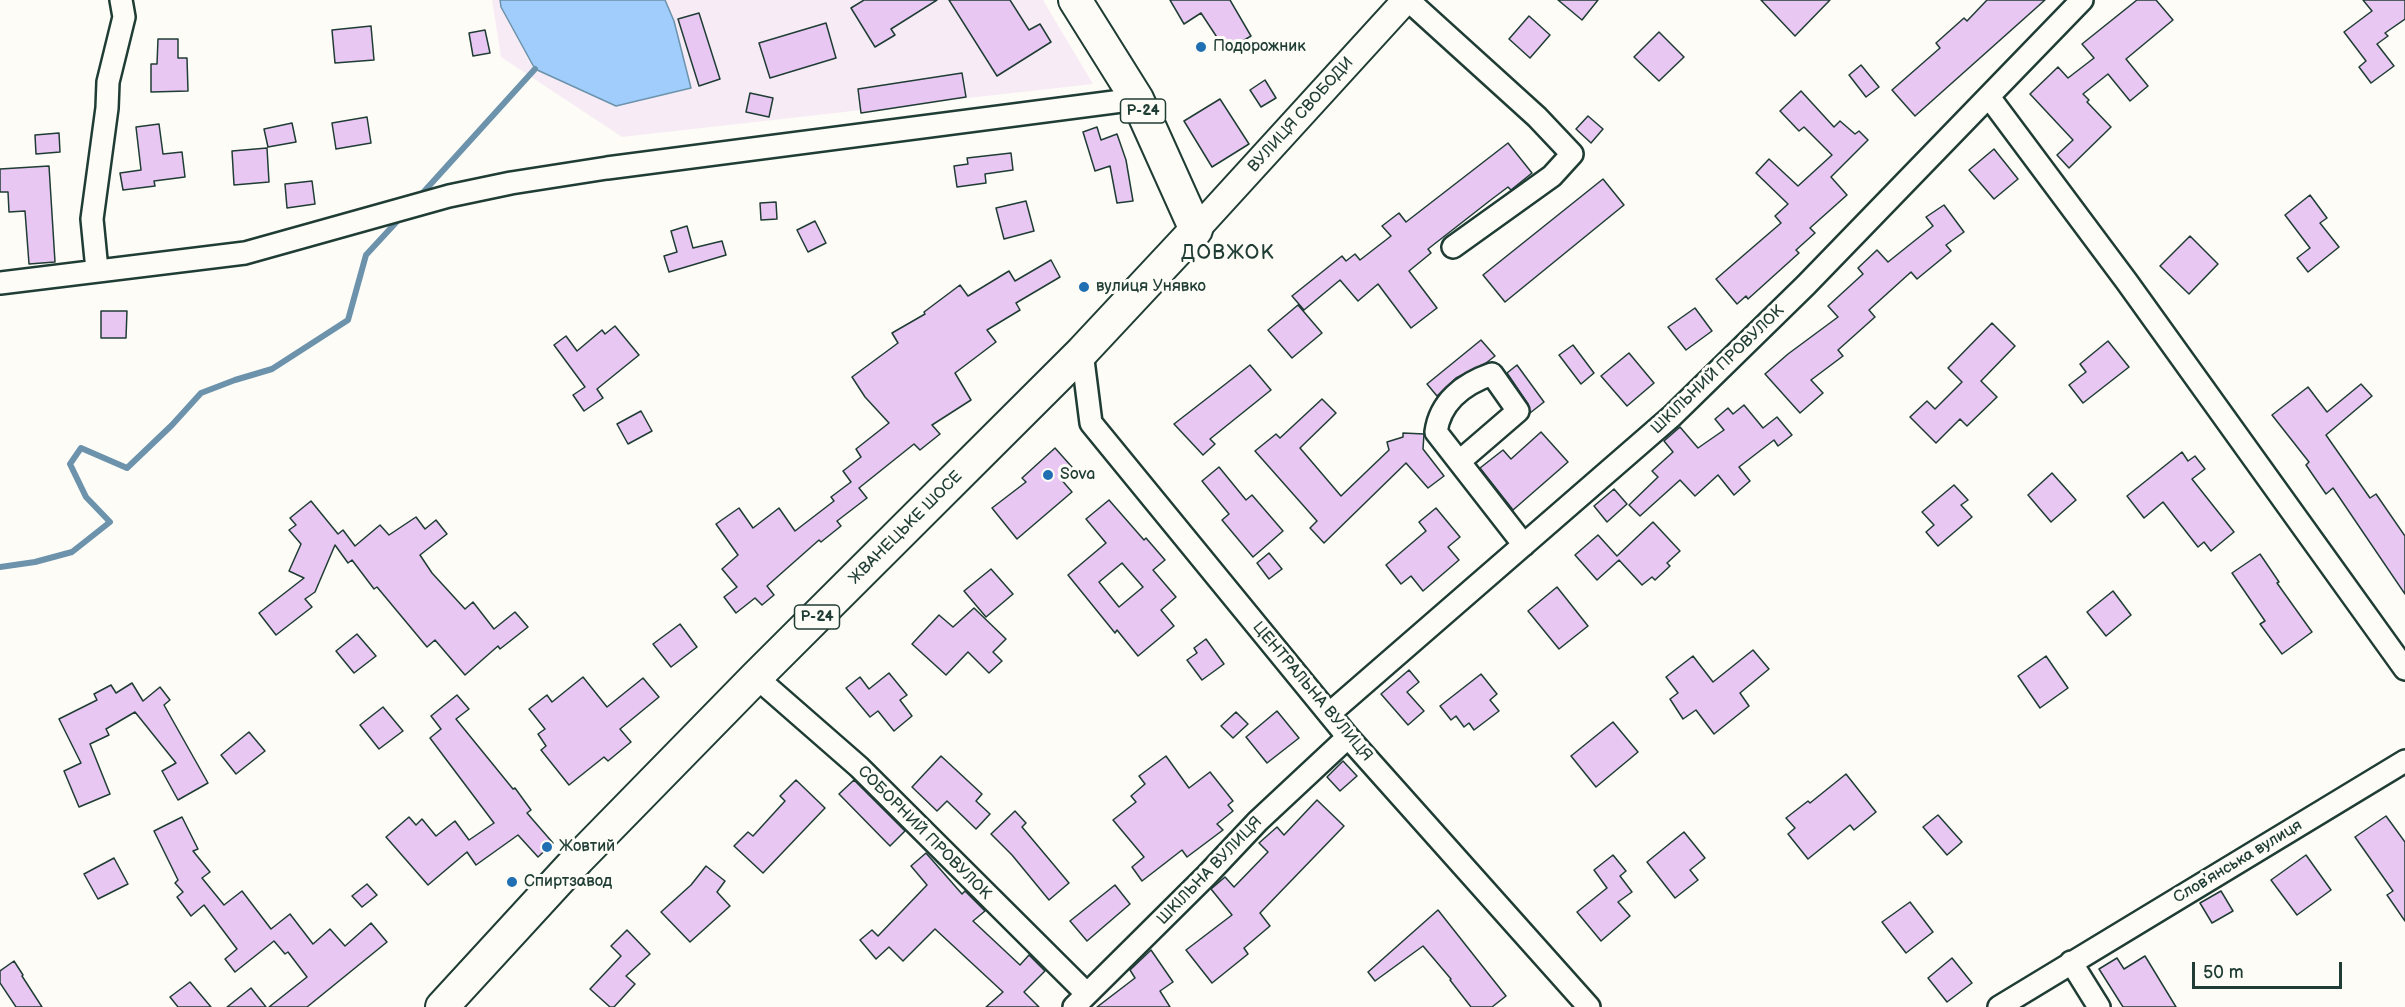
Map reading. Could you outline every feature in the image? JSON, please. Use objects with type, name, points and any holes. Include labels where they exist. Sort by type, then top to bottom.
[{"type":"main road","name":"Р-24","points":[[1075,0],[1137,99],[1196,230]]},
{"type":"main road","name":"ЖВАНЕЦЬКЕ ШОСЕ","points":[[442,1007],[578,859],[756,677],[1082,352],[1196,230]]},
{"type":"street","points":[[97,270],[93,219],[107,108],[108,82],[124,17],[121,0]]},
{"type":"street","points":[[1407,0],[1544,124],[1572,154],[1552,176],[1453,247]]},
{"type":"street","name":"ВУЛИЦЯ СВОБОДИ","points":[[1196,230],[1407,0]]},
{"type":"street","name":"ШКІЛЬНИЙ ПРОВУЛОК","points":[[1329,714],[1672,416],[1814,277],[2082,0]]},
{"type":"street","points":[[1989,97],[2127,282],[2405,669]]},
{"type":"street","points":[[0,283],[245,253],[449,196],[511,183],[608,168],[1137,99]]},
{"type":"street","name":"ЦЕНТРАЛЬНА ВУЛИЦЯ","points":[[1082,352],[1091,423],[1348,737],[1588,1007]]},
{"type":"street","points":[[1460,461],[1524,545]]},
{"type":"street","name":"СОБОРНИЙ ПРОВУЛОК","points":[[756,677],[859,767],[1080,1001]]},
{"type":"street","name":"ШКІЛЬНА ВУЛИЦЯ","points":[[1080,1001],[1258,821],[1348,737]]},
{"type":"street","name":"Словʼянська вулиця","points":[[1999,1007],[2405,761]]},
{"type":"street","points":[[2072,963],[2099,1007]]},
{"type":"shaded area","points":[[492,0],[1043,0],[1093,84],[622,137],[501,57]]},
{"type":"water","points":[[500,0],[665,0],[674,21],[691,88],[616,106],[535,69],[501,7]]},
{"type":"building","points":[[864,0],[937,0],[891,29],[895,35],[875,47],[851,8]]},
{"type":"building","points":[[949,0],[1010,0],[1029,30],[1040,24],[1051,42],[997,76]]},
{"type":"building","points":[[1170,0],[1230,0],[1251,36],[1226,51],[1201,13],[1184,24]]},
{"type":"building","points":[[1558,0],[1598,0],[1582,20]]},
{"type":"building","points":[[1761,0],[1830,0],[1795,36]]},
{"type":"building","points":[[1987,0],[2045,0],[1915,116],[1892,90],[1940,48],[1936,43],[1964,18],[1967,21]]},
{"type":"building","points":[[2137,0],[2156,0],[2173,20],[2126,59],[2148,86],[2130,101],[2108,74],[2083,94],[2089,100],[2087,102],[2111,127],[2069,168],[2057,155],[2073,140],[2030,94],[2058,67],[2068,78],[2094,58],[2082,44]]},
{"type":"building","points":[[2363,0],[2405,0],[2405,19],[2385,33],[2388,36],[2377,44],[2394,66],[2371,83],[2359,67],[2366,61],[2344,32],[2372,11]]},
{"type":"building","points":[[699,13],[720,79],[699,86],[678,19]]},
{"type":"building","points":[[1529,16],[1550,35],[1530,58],[1509,39]]},
{"type":"building","points":[[826,23],[836,58],[770,78],[759,43]]},
{"type":"building","points":[[371,26],[374,60],[335,63],[332,30]]},
{"type":"building","points":[[485,30],[490,53],[473,56],[469,33]]},
{"type":"building","points":[[1659,32],[1684,57],[1659,81],[1634,57]]},
{"type":"building","points":[[158,39],[178,39],[178,58],[187,58],[188,91],[151,92],[151,64],[157,64]]},
{"type":"building","points":[[1861,65],[1879,87],[1866,97],[1849,75]]},
{"type":"building","points":[[962,73],[966,97],[861,113],[858,89]]},
{"type":"building","points":[[1265,80],[1276,98],[1261,107],[1250,90]]},
{"type":"building","points":[[1801,91],[1834,127],[1840,121],[1855,134],[1859,131],[1868,140],[1831,177],[1847,195],[1810,228],[1815,233],[1796,250],[1799,253],[1748,299],[1746,296],[1737,304],[1716,279],[1781,223],[1775,216],[1788,204],[1756,173],[1769,159],[1798,186],[1832,155],[1804,127],[1799,131],[1780,111]]},
{"type":"building","points":[[750,93],[773,98],[769,117],[746,112]]},
{"type":"building","points":[[1220,99],[1249,144],[1212,167],[1184,121]]},
{"type":"building","points":[[1588,116],[1603,129],[1591,143],[1576,129]]},
{"type":"building","points":[[367,117],[371,143],[336,149],[332,123]]},
{"type":"building","points":[[292,123],[296,142],[268,147],[264,129]]},
{"type":"building","points":[[159,124],[163,154],[182,152],[185,177],[154,181],[155,186],[123,190],[120,173],[141,170],[136,127]]},
{"type":"building","points":[[1097,127],[1101,140],[1117,134],[1126,160],[1133,201],[1117,203],[1110,166],[1095,171],[1083,132]]},
{"type":"building","points":[[59,133],[60,152],[36,154],[35,135]]},
{"type":"building","points":[[1508,143],[1532,173],[1511,190],[1508,187],[1428,249],[1431,253],[1409,271],[1437,308],[1411,328],[1378,284],[1358,301],[1340,280],[1304,310],[1292,296],[1342,256],[1346,261],[1355,254],[1360,260],[1391,236],[1382,226],[1399,213],[1406,222]]},
{"type":"building","points":[[267,148],[269,182],[234,185],[232,151]]},
{"type":"building","points":[[1994,149],[2018,179],[1994,199],[1969,170]]},
{"type":"building","points":[[1011,153],[1013,170],[985,174],[986,183],[957,187],[954,166],[968,164],[967,158]]},
{"type":"building","points":[[49,166],[55,262],[29,264],[25,211],[9,212],[8,192],[0,192],[0,169]]},
{"type":"building","points":[[1603,179],[1624,205],[1505,302],[1483,275]]},
{"type":"building","points":[[312,181],[315,204],[287,208],[285,184]]},
{"type":"building","points":[[2310,195],[2327,218],[2320,223],[2339,247],[2308,272],[2297,258],[2310,248],[2285,215]]},
{"type":"building","points":[[1026,201],[1034,231],[1004,239],[996,208]]},
{"type":"building","points":[[776,202],[777,219],[761,220],[760,203]]},
{"type":"building","points":[[1944,205],[1964,232],[1946,245],[1951,251],[1917,279],[1911,272],[1869,310],[1875,317],[1838,350],[1843,356],[1811,380],[1823,393],[1800,413],[1765,374],[1838,317],[1828,306],[1863,274],[1858,268],[1877,250],[1888,262],[1933,226],[1926,217]]},
{"type":"building","points":[[815,221],[826,243],[808,252],[797,230]]},
{"type":"building","points":[[687,226],[693,248],[722,241],[726,255],[669,272],[664,256],[677,252],[671,231]]},
{"type":"building","points":[[2190,236],[2218,264],[2189,294],[2160,266]]},
{"type":"building","points":[[1051,260],[1060,277],[1016,303],[1020,310],[987,330],[996,342],[955,373],[971,400],[932,425],[940,434],[920,450],[914,444],[859,488],[867,498],[837,521],[841,526],[821,542],[819,540],[767,586],[774,595],[762,605],[755,598],[736,613],[724,597],[737,587],[722,569],[738,555],[716,524],[739,508],[753,528],[779,508],[795,531],[834,501],[831,497],[851,482],[843,471],[861,457],[856,449],[889,423],[865,397],[852,377],[898,343],[892,333],[925,314],[924,312],[960,285],[968,296],[1009,271],[1015,281]]},
{"type":"building","points":[[1298,305],[1322,333],[1292,358],[1268,330]]},
{"type":"building","points":[[1695,308],[1712,331],[1686,350],[1668,327]]},
{"type":"building","points":[[101,311],[127,311],[126,338],[101,338]]},
{"type":"building","points":[[1992,323],[2015,346],[1981,381],[1997,397],[1967,426],[1960,419],[1936,443],[1910,417],[1927,401],[1935,409],[1962,382],[1948,368]]},
{"type":"building","points":[[615,326],[639,355],[597,389],[603,398],[584,411],[573,395],[585,387],[554,345],[566,336],[577,351],[602,330],[605,334]]},
{"type":"building","points":[[1481,340],[1495,356],[1456,378],[1437,396],[1427,384]]},
{"type":"building","points":[[2108,341],[2129,367],[2083,403],[2069,385],[2086,372],[2080,364]]},
{"type":"building","points":[[1573,345],[1594,373],[1581,384],[1559,355]]},
{"type":"building","points":[[1629,353],[1654,383],[1627,406],[1601,376]]},
{"type":"building","points":[[1250,365],[1271,390],[1210,439],[1215,444],[1203,455],[1174,424]]},
{"type":"building","points":[[1517,365],[1544,402],[1530,413],[1528,404],[1507,373]]},
{"type":"building","points":[[2361,384],[2372,396],[2326,435],[2370,498],[2376,494],[2405,536],[2405,594],[2333,488],[2326,494],[2306,465],[2309,462],[2272,415],[2308,387],[2327,412]]},
{"type":"building","points":[[1322,399],[1336,413],[1300,448],[1341,496],[1389,450],[1387,442],[1403,437],[1403,433],[1424,434],[1423,449],[1444,476],[1428,488],[1406,463],[1324,543],[1310,528],[1317,521],[1255,451],[1276,434],[1280,438]]},
{"type":"building","points":[[1744,405],[1763,428],[1777,417],[1792,435],[1778,446],[1774,440],[1739,467],[1750,481],[1734,495],[1718,475],[1695,496],[1680,480],[1640,516],[1629,505],[1658,477],[1652,471],[1673,452],[1664,441],[1680,427],[1698,448],[1724,430],[1715,419],[1728,408],[1733,414]]},
{"type":"building","points":[[641,411],[652,431],[628,444],[617,424]]},
{"type":"building","points":[[1541,432],[1568,462],[1513,510],[1480,468],[1503,450],[1511,459]]},
{"type":"building","points":[[1055,448],[1072,467],[1060,478],[1072,492],[1017,539],[992,508],[1026,482],[1022,478]]},
{"type":"building","points":[[2182,452],[2188,461],[2195,456],[2205,469],[2192,479],[2234,532],[2211,551],[2204,542],[2198,547],[2163,502],[2144,518],[2127,496]]},
{"type":"building","points":[[1219,467],[1246,500],[1252,495],[1283,531],[1253,557],[1222,520],[1229,514],[1202,481]]},
{"type":"building","points":[[2052,473],[2076,500],[2051,522],[2028,495]]},
{"type":"building","points":[[1954,485],[1968,500],[1961,505],[1972,517],[1938,546],[1926,532],[1934,525],[1922,512]]},
{"type":"building","points":[[1614,489],[1627,504],[1607,522],[1594,506]]},
{"type":"building","points":[[1109,500],[1165,560],[1153,570],[1176,597],[1161,610],[1174,626],[1138,656],[1117,630],[1115,633],[1068,575],[1106,543],[1086,519]],"holes":[[[1122,563],[1143,587],[1119,607],[1099,582]]]},
{"type":"building","points":[[311,501],[338,534],[343,530],[355,546],[380,525],[389,535],[416,517],[425,529],[436,520],[447,534],[420,555],[432,573],[465,609],[473,602],[494,629],[515,612],[528,627],[500,649],[498,646],[465,675],[435,640],[427,647],[377,587],[374,589],[352,560],[348,563],[335,545],[315,592],[305,599],[312,607],[276,635],[259,613],[304,578],[289,571],[301,544],[289,530],[296,525],[290,518]]},
{"type":"building","points":[[1436,508],[1460,537],[1448,547],[1459,560],[1423,591],[1411,576],[1401,584],[1386,565],[1426,531],[1419,522]]},
{"type":"building","points":[[1653,522],[1680,551],[1667,563],[1670,566],[1655,580],[1652,577],[1642,585],[1619,560],[1597,580],[1575,555],[1598,535],[1617,556]]},
{"type":"building","points":[[1269,553],[1282,569],[1269,579],[1257,563]]},
{"type":"building","points":[[2260,554],[2279,582],[2277,583],[2312,632],[2282,654],[2260,624],[2265,621],[2232,573]]},
{"type":"building","points":[[991,569],[1013,594],[986,617],[964,591]]},
{"type":"building","points":[[1557,587],[1588,626],[1559,649],[1528,611]]},
{"type":"building","points":[[2113,591],[2131,615],[2106,636],[2087,612]]},
{"type":"building","points":[[974,608],[1006,639],[993,652],[1002,661],[989,673],[968,652],[946,675],[912,644],[939,615],[953,627]]},
{"type":"building","points":[[680,624],[697,647],[671,667],[653,644]]},
{"type":"building","points":[[357,634],[376,656],[354,673],[336,651]]},
{"type":"building","points":[[1206,639],[1224,664],[1202,680],[1187,660],[1197,653],[1194,648]]},
{"type":"building","points":[[1753,650],[1769,669],[1740,693],[1749,706],[1714,734],[1696,710],[1683,719],[1670,699],[1678,693],[1666,677],[1693,656],[1713,682]]},
{"type":"building","points":[[2046,656],[2068,688],[2040,708],[2018,676]]},
{"type":"building","points":[[1409,670],[1419,682],[1407,692],[1424,711],[1408,725],[1381,694]]},
{"type":"building","points":[[889,673],[907,695],[900,700],[912,716],[894,731],[878,711],[870,717],[846,688],[860,677],[869,689]]},
{"type":"building","points":[[1481,674],[1497,694],[1490,700],[1499,711],[1474,730],[1469,723],[1464,727],[1456,716],[1451,720],[1440,706]]},
{"type":"building","points":[[583,677],[607,707],[643,678],[659,697],[620,729],[631,742],[608,761],[604,757],[569,785],[541,750],[546,746],[538,734],[545,729],[529,709],[547,695],[552,702]]},
{"type":"building","points":[[132,683],[143,701],[160,687],[170,700],[164,705],[208,783],[178,800],[162,771],[176,763],[135,712],[106,729],[109,735],[90,744],[110,794],[79,807],[64,771],[81,763],[59,719],[97,700],[94,694],[111,685],[116,693]]},
{"type":"building","points":[[457,695],[469,709],[456,719],[513,789],[515,788],[531,810],[527,813],[553,843],[538,857],[518,835],[476,865],[467,852],[428,885],[386,837],[409,817],[416,825],[422,819],[436,836],[455,821],[469,840],[494,823],[430,738],[441,729],[431,716]]},
{"type":"building","points":[[383,707],[403,731],[379,749],[360,725]]},
{"type":"building","points":[[1277,711],[1299,738],[1267,763],[1246,737]]},
{"type":"building","points":[[1236,712],[1248,724],[1233,738],[1221,726]]},
{"type":"building","points":[[1613,722],[1638,752],[1596,787],[1571,756]]},
{"type":"building","points":[[249,732],[265,751],[236,774],[221,755]]},
{"type":"building","points":[[941,756],[982,794],[976,801],[990,814],[976,829],[947,801],[937,811],[912,787]]},
{"type":"building","points":[[1166,756],[1189,788],[1210,772],[1233,801],[1228,805],[1233,811],[1217,824],[1223,830],[1187,857],[1182,850],[1142,881],[1132,867],[1144,857],[1113,820],[1136,802],[1131,796],[1145,784],[1139,776]]},
{"type":"building","points":[[1343,761],[1357,776],[1340,791],[1327,777]]},
{"type":"building","points":[[1846,774],[1876,812],[1854,830],[1850,825],[1808,859],[1788,834],[1795,828],[1786,818],[1808,801],[1810,803]]},
{"type":"building","points":[[796,780],[825,808],[763,873],[734,846],[748,832],[753,836],[785,801],[780,796]]},
{"type":"building","points":[[854,780],[905,831],[890,846],[839,794]]},
{"type":"building","points":[[1317,800],[1344,826],[1260,913],[1270,926],[1244,948],[1248,954],[1212,983],[1186,950],[1232,915],[1211,889],[1225,877],[1234,887],[1268,852],[1259,843],[1277,827],[1284,835]]},
{"type":"building","points":[[1015,811],[1026,823],[1022,827],[1069,883],[1049,900],[1012,855],[991,834]]},
{"type":"building","points":[[1938,815],[1962,842],[1947,855],[1923,827]]},
{"type":"building","points":[[2386,816],[2405,842],[2405,921],[2387,895],[2393,891],[2355,837]]},
{"type":"building","points":[[182,817],[198,849],[193,851],[210,872],[202,878],[224,905],[242,891],[271,929],[290,914],[313,944],[330,929],[345,946],[371,923],[387,942],[307,1007],[269,1007],[307,977],[288,952],[285,954],[274,941],[235,972],[225,959],[237,949],[204,905],[191,916],[177,897],[183,892],[175,883],[178,880],[154,831]]},
{"type":"building","points":[[1684,832],[1705,858],[1690,870],[1698,880],[1675,898],[1647,862]]},
{"type":"building","points":[[926,853],[962,894],[965,891],[985,911],[973,921],[1020,965],[1029,955],[1045,971],[1024,992],[1039,1007],[986,1007],[1003,992],[935,929],[903,961],[889,947],[876,959],[860,940],[872,930],[878,936],[927,885],[911,866]]},
{"type":"building","points":[[1613,855],[1626,871],[1620,876],[1632,892],[1618,902],[1630,916],[1601,941],[1577,912],[1607,888],[1594,870]]},
{"type":"building","points":[[2306,855],[2331,890],[2297,915],[2271,880]]},
{"type":"building","points":[[114,858],[128,884],[98,899],[84,874]]},
{"type":"building","points":[[706,866],[725,881],[717,892],[730,906],[690,942],[661,912],[691,885]]},
{"type":"building","points":[[367,884],[377,895],[362,907],[352,896]]},
{"type":"building","points":[[1115,885],[1130,904],[1087,941],[1070,921]]},
{"type":"building","points":[[2221,891],[2233,911],[2212,923],[2200,903]]},
{"type":"building","points":[[1910,902],[1933,932],[1906,953],[1882,922]]},
{"type":"building","points":[[1438,910],[1506,996],[1492,1007],[1471,1007],[1423,946],[1375,981],[1368,972]]},
{"type":"building","points":[[627,930],[650,954],[626,976],[635,984],[614,1007],[610,1007],[590,989],[621,956],[611,946]]},
{"type":"building","points":[[1151,950],[1173,982],[1160,991],[1170,1007],[1097,1007],[1135,978],[1130,970]]},
{"type":"building","points":[[2145,956],[2176,1007],[2123,1007],[2099,969],[2117,958],[2124,969]]},
{"type":"building","points":[[1952,958],[1972,983],[1947,1002],[1928,978]]},
{"type":"building","points":[[14,961],[42,1007],[16,1007],[0,983],[0,971]]},
{"type":"building","points":[[190,982],[211,1007],[178,1007],[170,997]]},
{"type":"building","points":[[251,988],[266,1007],[227,1007]]},
{"type":"waterway","points":[[419,197],[535,69]]},
{"type":"waterway","points":[[0,567],[35,562],[72,552],[110,522],[86,497],[70,464],[81,448],[127,468],[172,425],[201,393],[272,369],[348,320],[366,255],[402,216]]},
{"type":"place","name":"Подорожник","points":[[1201,47]]},
{"type":"place","name":"вулиця Унявко","points":[[1084,287]]},
{"type":"place","name":"Sova","points":[[1048,475]]},
{"type":"place","name":"Жовтий","points":[[547,847]]},
{"type":"place","name":"Спиртзавод","points":[[512,882]]},
{"type":"district","name":"ДОВЖОК","points":[[1228,254]]}]
